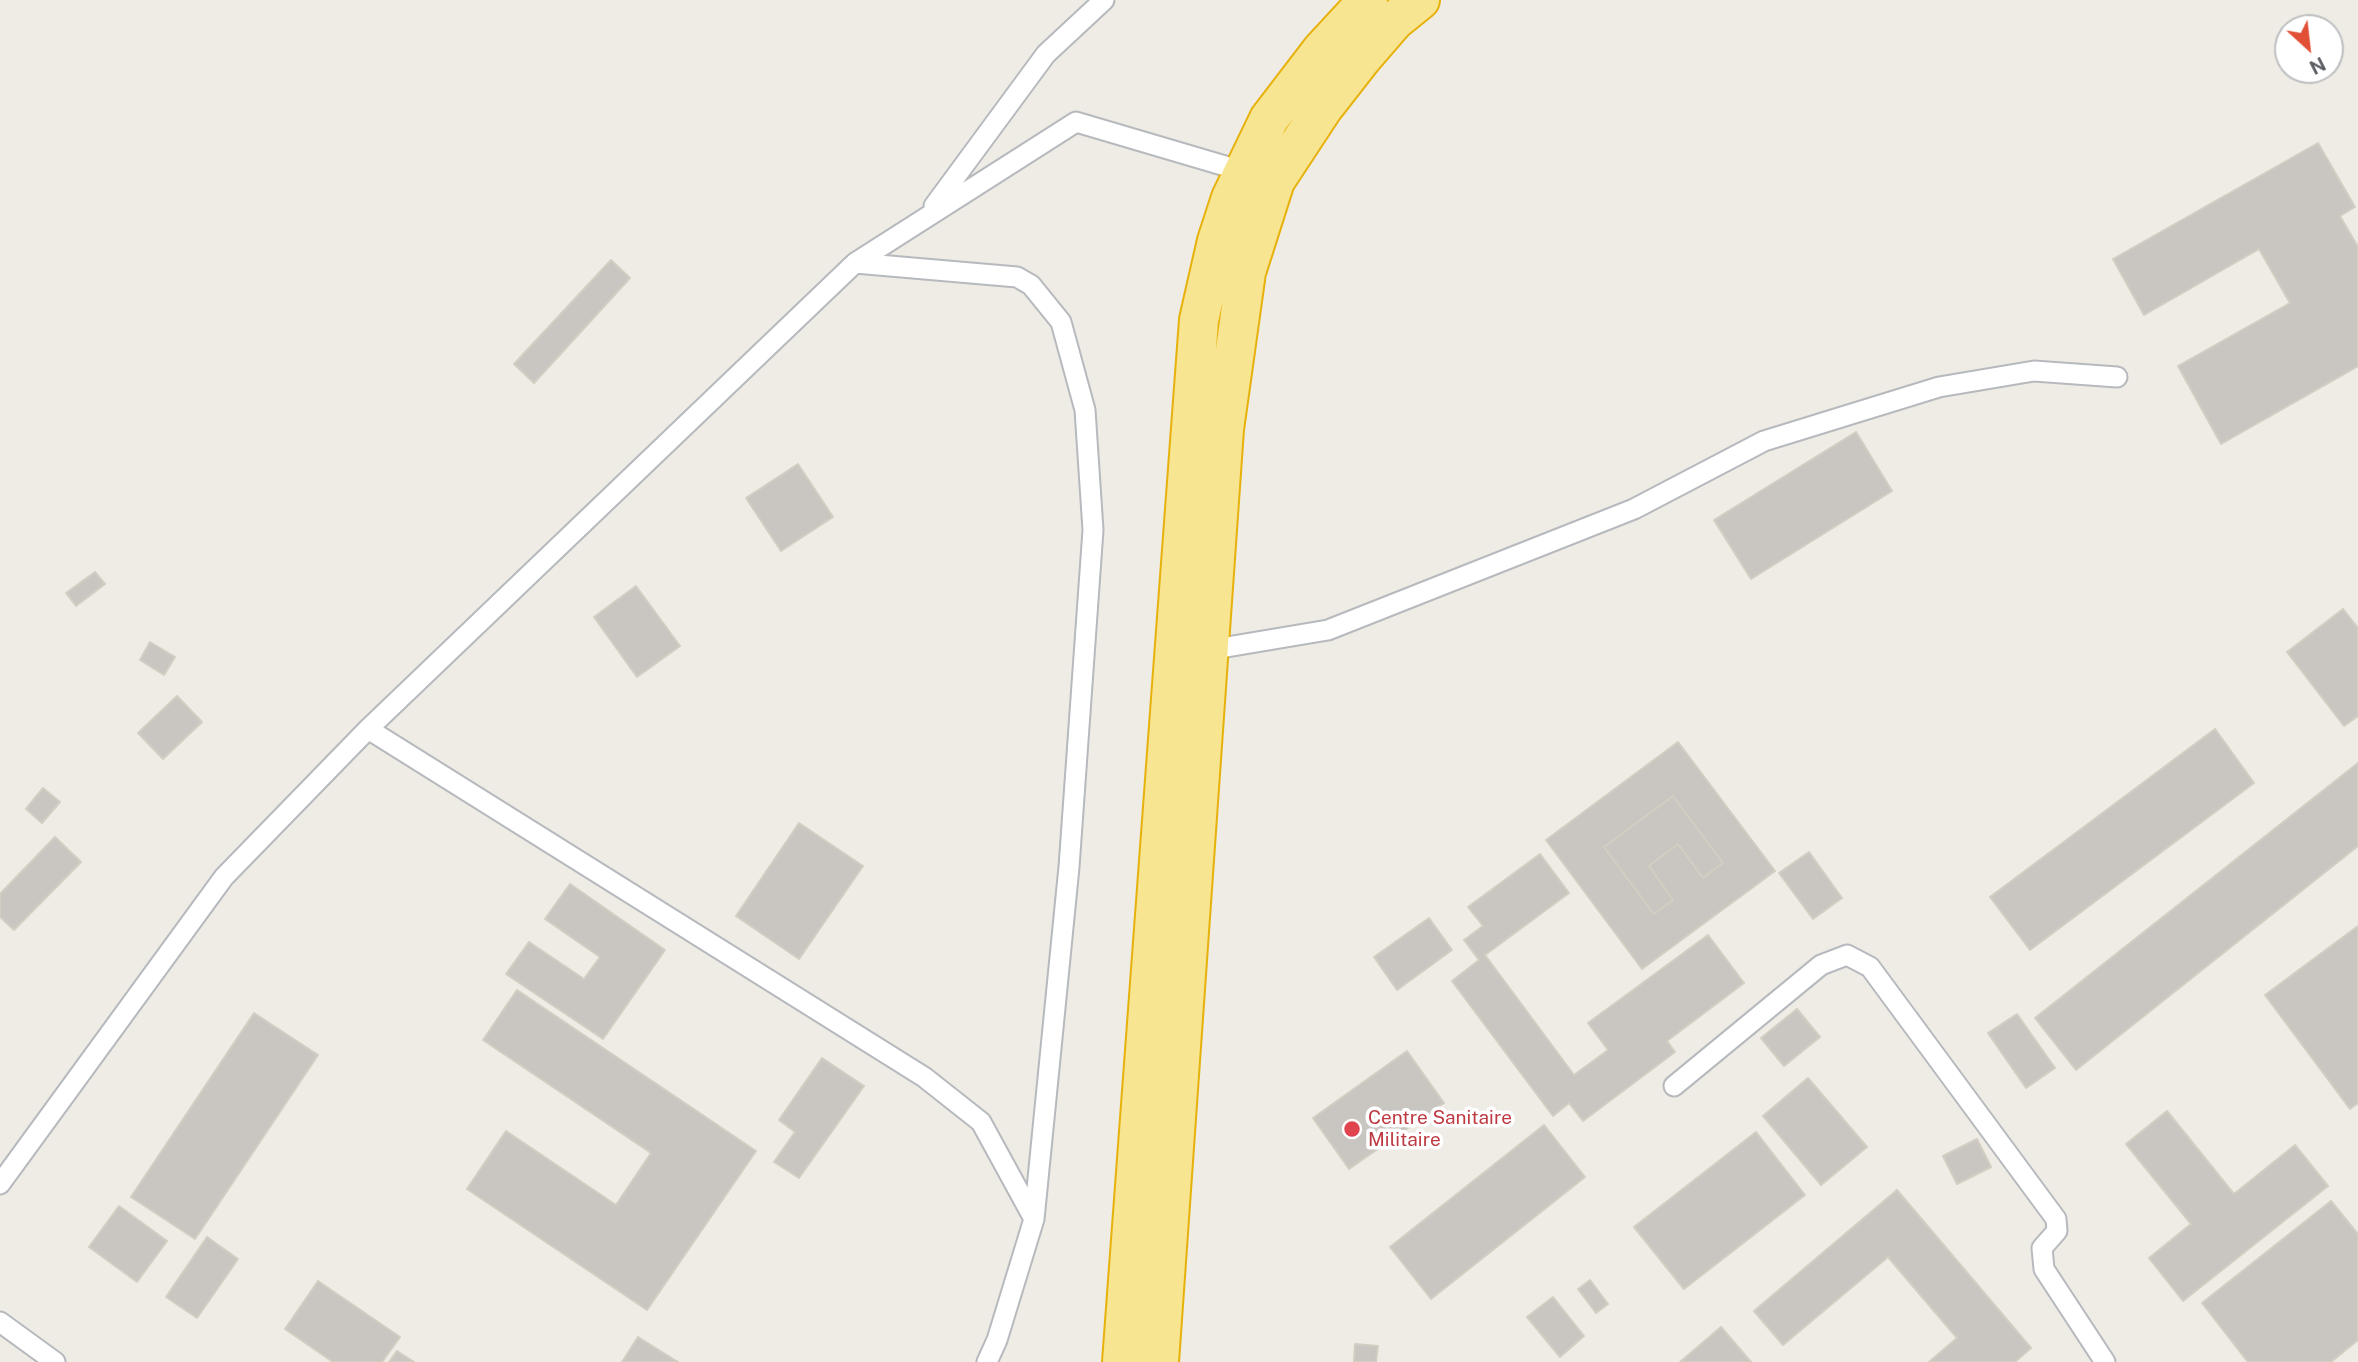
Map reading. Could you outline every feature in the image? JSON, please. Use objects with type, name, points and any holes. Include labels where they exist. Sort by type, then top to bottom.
[{"type":"highway","points":[[1122,1362],[1165,1016],[1191,653],[1224,429],[1231,362],[1269,119],[1321,51],[1368,0]]},
{"type":"highway","points":[[1259,176],[1323,107],[1394,21],[1420,0]]},
{"type":"highway","points":[[1159,1362],[1165,1016]]},
{"type":"lane","points":[[927,217],[1046,54],[1104,0]]},
{"type":"lane","points":[[0,1184],[224,877],[368,729],[855,263],[1076,122],[1259,176]]},
{"type":"lane","points":[[855,263],[1017,277],[1031,285],[1061,322],[1085,410],[1093,530],[1069,867],[1034,1219],[998,1340],[987,1362]]},
{"type":"lane","points":[[1191,653],[1328,630],[1634,509],[1764,441],[1939,387],[2034,371],[2117,377]]},
{"type":"lane","points":[[368,729],[924,1077],[981,1122],[1034,1219]]},
{"type":"lane","points":[[1674,1086],[1821,965],[1847,955],[1870,967],[2056,1219],[2057,1230],[2042,1248],[2045,1269],[2105,1362]]},
{"type":"lane","points":[[0,1322],[55,1362]]},
{"type":"building","points":[[2318,143],[2355,207],[2340,216],[2358,247],[2358,366],[2221,444],[2178,366],[2290,303],[2259,249],[2144,315],[2113,259]]},
{"type":"building","points":[[611,260],[630,278],[534,383],[514,364]]},
{"type":"building","points":[[1856,432],[1892,491],[1751,579],[1714,520]]},
{"type":"building","points":[[798,464],[833,517],[781,551],[746,498]]},
{"type":"building","points":[[95,572],[105,584],[76,606],[66,593]]},
{"type":"building","points":[[636,586],[680,646],[637,677],[594,617]]},
{"type":"building","points":[[2343,609],[2358,628],[2358,716],[2344,726],[2287,652]]},
{"type":"building","points":[[150,642],[175,657],[164,675],[140,660]]},
{"type":"building","points":[[177,696],[202,722],[163,759],[138,733]]},
{"type":"building","points":[[2215,729],[2254,783],[2030,950],[1990,897]]},
{"type":"building","points":[[1678,742],[1775,871],[1642,969],[1546,840]],"holes":[[[1673,796],[1723,863],[1703,878],[1678,844],[1649,866],[1673,900],[1654,914],[1604,847]]]},
{"type":"building","points":[[2358,763],[2358,846],[2076,1070],[2035,1018]]},
{"type":"building","points":[[43,788],[60,802],[42,823],[26,809]]},
{"type":"building","points":[[1673,796],[1723,863],[1703,878],[1678,844],[1649,866],[1673,900],[1654,914],[1604,847]]},
{"type":"building","points":[[799,823],[863,866],[799,959],[736,916]]},
{"type":"building","points":[[55,837],[81,862],[14,930],[0,917],[0,894]]},
{"type":"building","points":[[1809,852],[1842,898],[1813,919],[1779,873]]},
{"type":"building","points":[[1540,854],[1569,893],[1485,955],[1574,1075],[1608,1050],[1588,1023],[1708,935],[1744,983],[1667,1041],[1675,1052],[1583,1121],[1569,1103],[1553,1116],[1452,981],[1479,960],[1464,940],[1483,926],[1468,907]]},
{"type":"building","points":[[570,884],[665,950],[603,1039],[506,974],[529,942],[584,979],[600,957],[545,919]]},
{"type":"building","points":[[1429,918],[1452,950],[1397,990],[1374,957]]},
{"type":"building","points":[[2358,926],[2358,1103],[2350,1109],[2265,995]]},
{"type":"building","points":[[517,990],[756,1151],[647,1310],[467,1189],[506,1131],[616,1205],[651,1153],[483,1040]]},
{"type":"building","points":[[1797,1009],[1820,1037],[1784,1066],[1761,1038]]},
{"type":"building","points":[[254,1013],[318,1055],[195,1239],[131,1197]]},
{"type":"building","points":[[2017,1014],[2055,1068],[2026,1088],[1988,1033]]},
{"type":"building","points":[[1407,1051],[1444,1103],[1349,1169],[1313,1118]]},
{"type":"building","points":[[822,1058],[864,1086],[799,1178],[774,1162],[795,1132],[779,1120]]},
{"type":"building","points":[[1808,1078],[1867,1147],[1821,1185],[1763,1116]]},
{"type":"building","points":[[2167,1111],[2234,1194],[2295,1145],[2328,1186],[2183,1301],[2149,1258],[2191,1224],[2126,1144]]},
{"type":"building","points":[[1544,1125],[1585,1177],[1431,1299],[1390,1247]]},
{"type":"building","points":[[1756,1132],[1805,1195],[1684,1289],[1634,1227]]},
{"type":"building","points":[[1977,1139],[1991,1167],[1957,1184],[1943,1156]]},
{"type":"building","points":[[1897,1190],[2031,1348],[2015,1362],[1929,1362],[1957,1338],[1888,1257],[1783,1345],[1754,1311]]},
{"type":"building","points":[[2331,1201],[2358,1234],[2358,1340],[2331,1362],[2248,1362],[2202,1303]]},
{"type":"building","points":[[119,1206],[167,1241],[137,1282],[89,1247]]},
{"type":"building","points":[[207,1237],[238,1259],[197,1318],[166,1297]]},
{"type":"building","points":[[1590,1280],[1608,1304],[1596,1313],[1578,1289]]},
{"type":"building","points":[[318,1281],[400,1337],[382,1362],[333,1362],[285,1329]]},
{"type":"building","points":[[1553,1297],[1584,1336],[1560,1357],[1527,1317]]},
{"type":"building","points":[[1721,1327],[1751,1362],[1680,1362]]},
{"type":"building","points":[[638,1337],[678,1362],[622,1362]]},
{"type":"building","points":[[1355,1344],[1378,1346],[1376,1362],[1354,1362]]},
{"type":"building","points":[[397,1351],[414,1362],[389,1362]]},
{"type":"place","name":"Centre Sanitaire Militaire","points":[[1352,1129]]}]
